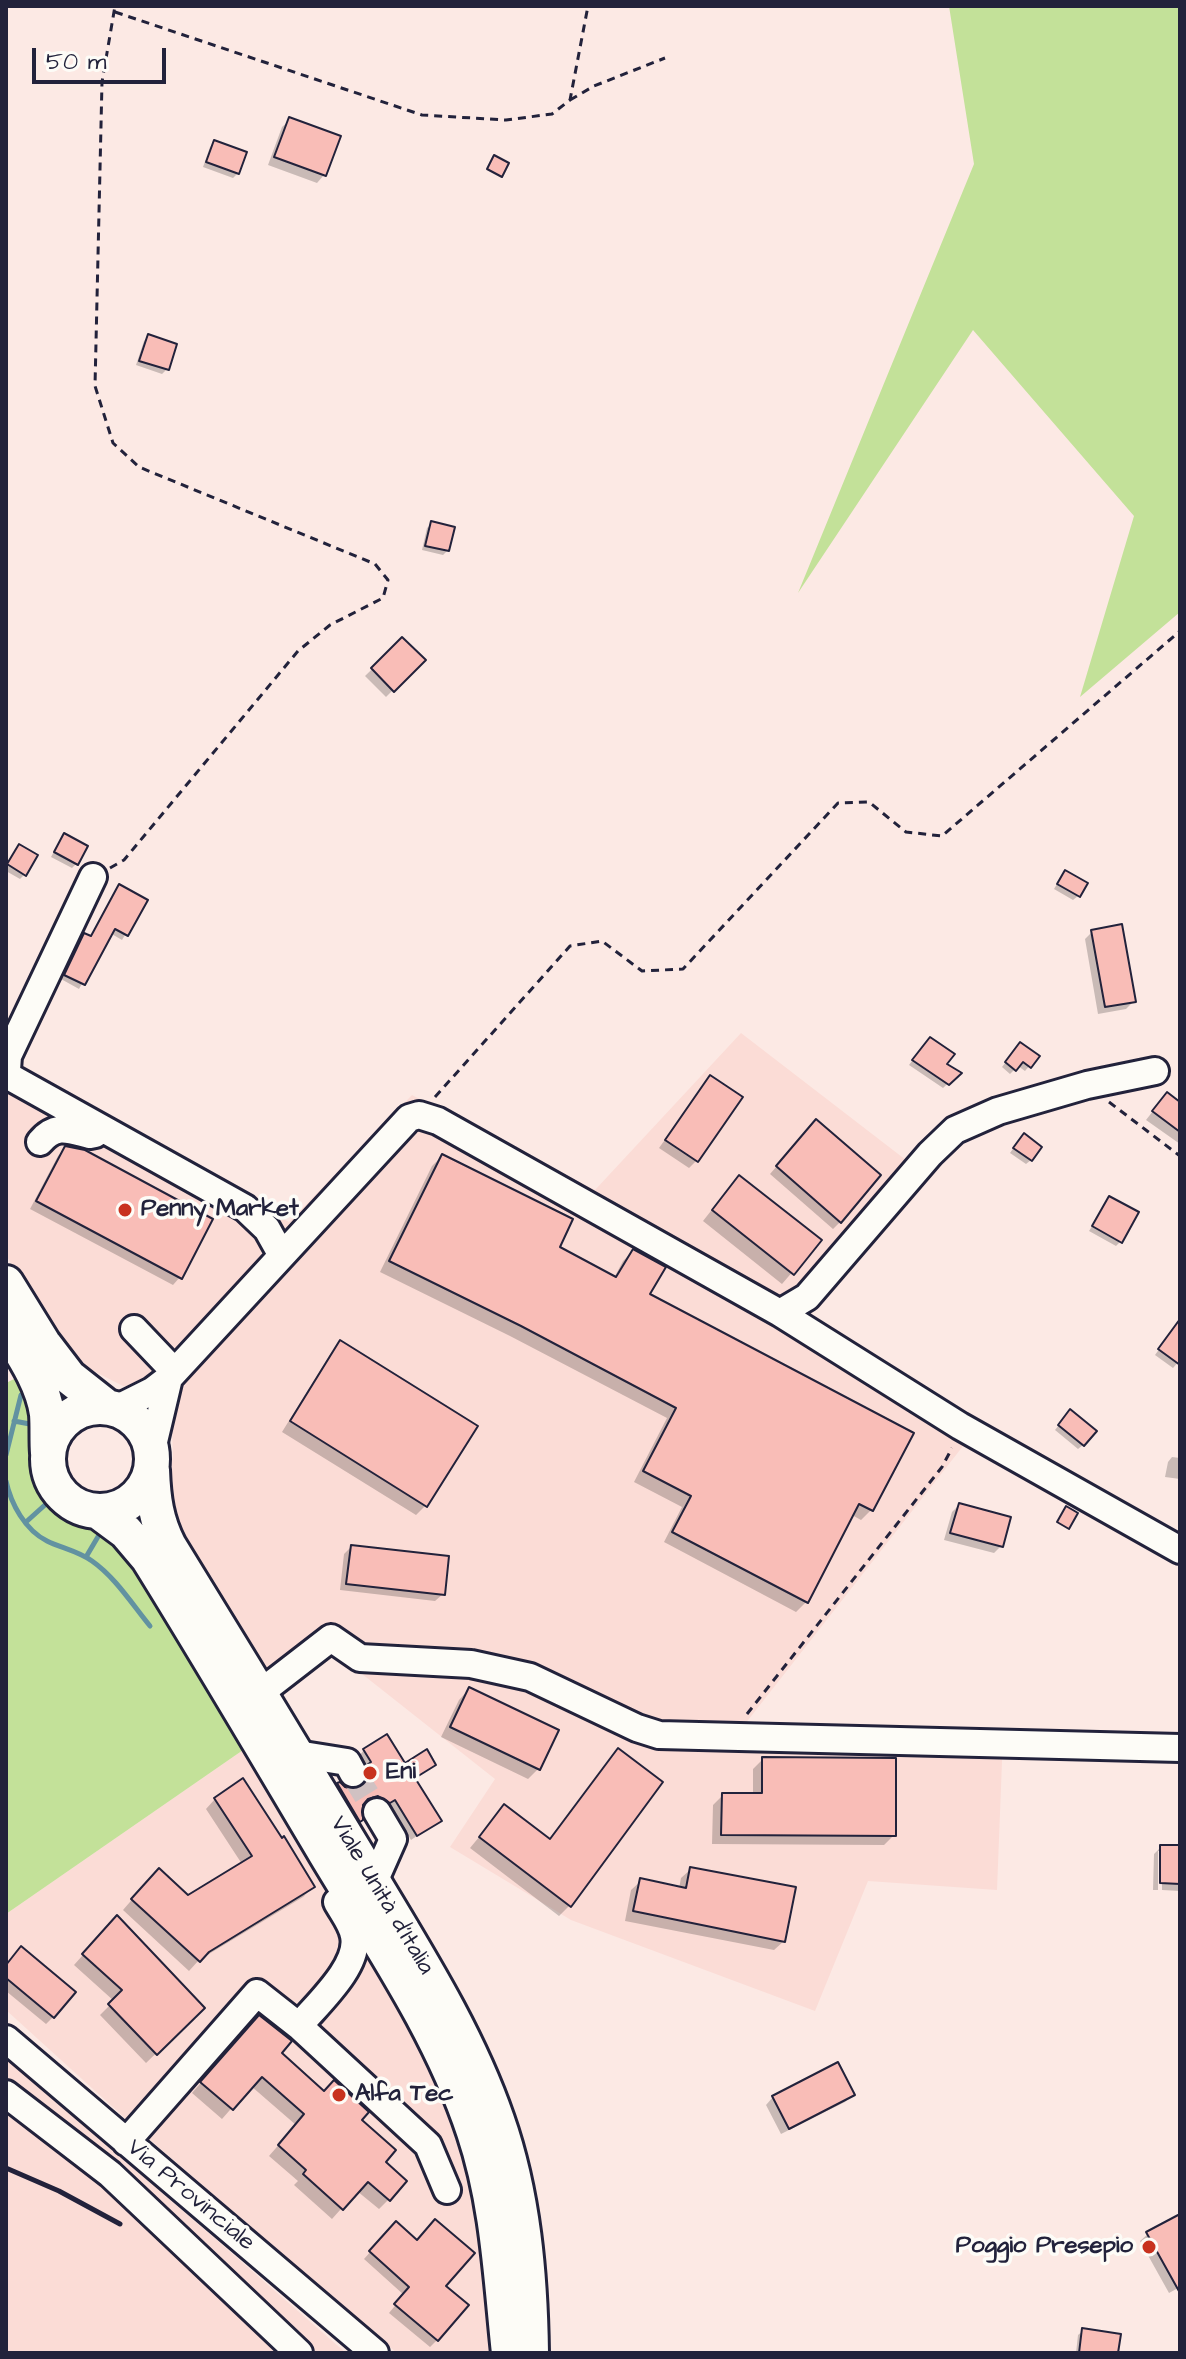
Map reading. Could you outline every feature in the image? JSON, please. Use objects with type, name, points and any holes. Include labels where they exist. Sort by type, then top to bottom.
[{"type":"main road","name":"Viale Unità d'Italia","points":[[6,1283],[43,1343],[69,1377],[140,1424],[152,1460],[153,1501],[162,1531],[374,1882],[451,2017],[497,2119],[513,2180],[527,2267],[531,2353]]},
{"type":"main road","name":"Viale Unità d'Italia","points":[[6,1327],[24,1355],[43,1399],[47,1412],[49,1471],[56,1487],[67,1500],[82,1509],[99,1512],[126,1532],[148,1558],[423,2016],[474,2132],[499,2250],[509,2353]]},
{"type":"main road","points":[[48,1454],[52,1438],[61,1424],[75,1413],[90,1407],[112,1408]]},
{"type":"main road","points":[[99,1512],[117,1509],[133,1501],[145,1487],[152,1460]]},
{"type":"street","points":[[93,877],[7,1063],[10,1077],[245,1208],[267,1229],[281,1254]]},
{"type":"street","points":[[780,1313],[807,1297],[930,1154],[955,1130],[998,1111],[1087,1085],[1155,1071]]},
{"type":"street","points":[[112,1408],[152,1391],[172,1374],[402,1123],[419,1115],[429,1116],[780,1313],[960,1426],[1180,1550]]},
{"type":"street","points":[[40,1142],[48,1133],[59,1128],[90,1135],[99,1128]]},
{"type":"street","points":[[134,1329],[172,1374]]},
{"type":"street","points":[[152,1460],[172,1374]]},
{"type":"street","points":[[260,1693],[331,1638],[360,1658],[471,1664],[530,1677],[637,1728],[659,1735],[1180,1748]]},
{"type":"street","points":[[297,1754],[347,1762],[353,1773]]},
{"type":"street","points":[[374,1882],[393,1839],[377,1812]]},
{"type":"street","points":[[299,2026],[351,1963],[355,1941],[353,1929],[326,1884],[326,1854]]},
{"type":"street","points":[[126,2142],[257,1993],[299,2026],[428,2145],[447,2190]]},
{"type":"street","name":"Via Provinciale","points":[[6,2039],[375,2353]]},
{"type":"street","points":[[6,2094],[110,2174],[299,2353]]},
{"type":"path","points":[[93,877],[124,860],[298,651],[330,625],[383,598],[388,580],[375,564],[139,467],[113,443],[95,386],[102,82],[115,6]]},
{"type":"path","points":[[570,100],[588,6]]},
{"type":"path","points":[[115,12],[422,115],[506,120],[552,114],[594,86],[665,58]]},
{"type":"path","points":[[419,1115],[570,946],[602,941],[642,971],[683,969],[838,803],[869,802],[906,832],[942,836],[1180,631]]},
{"type":"path","points":[[1087,1085],[1180,1156]]},
{"type":"path","points":[[729,1736],[942,1467],[960,1426]]},
{"type":"shaded area","points":[[741,1033],[928,1177],[801,1326],[967,1441],[745,1724],[1003,1736],[997,1890],[868,1881],[815,2011],[571,1920],[450,1847],[495,1779],[338,1655],[327,1655],[277,1698],[165,1504],[173,1456],[172,1431],[152,1391],[146,1385],[123,1386],[78,1363],[6,1255],[6,1081],[14,1073],[289,1222],[412,1095],[595,1190]]},
{"type":"shaded area","points":[[246,1748],[380,1967],[467,2141],[496,2353],[397,2353],[126,2119],[6,2010],[6,1914]]},
{"type":"shaded area","points":[[6,2059],[212,2236],[346,2353],[6,2353]]},
{"type":"green space","points":[[949,6],[1180,6],[1180,612],[1080,697],[1134,516],[973,330],[798,593],[974,164]]},
{"type":"green space","points":[[16,1378],[39,1426],[38,1450],[42,1473],[56,1495],[124,1556],[246,1748],[6,1914],[6,1383]]},
{"type":"building","points":[[289,117],[341,136],[326,176],[274,157]]},
{"type":"building","points":[[214,140],[247,152],[239,174],[206,162]]},
{"type":"building","points":[[494,155],[509,163],[502,177],[487,169]]},
{"type":"building","points":[[148,334],[177,344],[169,370],[139,361]]},
{"type":"building","points":[[431,521],[455,527],[449,551],[425,546]]},
{"type":"building","points":[[402,637],[426,660],[394,692],[371,668]]},
{"type":"building","points":[[64,833],[88,846],[78,865],[54,852]]},
{"type":"building","points":[[19,844],[38,855],[26,876],[7,864]]},
{"type":"building","points":[[1065,870],[1088,883],[1080,897],[1057,884]]},
{"type":"building","points":[[119,884],[148,900],[128,936],[115,929],[85,985],[64,975],[84,933],[91,936]]},
{"type":"building","points":[[1122,924],[1136,1002],[1105,1007],[1091,930]]},
{"type":"building","points":[[930,1037],[955,1054],[947,1064],[962,1073],[949,1085],[912,1060]]},
{"type":"building","points":[[1020,1042],[1040,1056],[1031,1068],[1023,1062],[1016,1071],[1005,1062]]},
{"type":"building","points":[[710,1075],[743,1097],[698,1162],[665,1140]]},
{"type":"building","points":[[1167,1092],[1180,1102],[1180,1132],[1152,1111]]},
{"type":"building","points":[[816,1119],[881,1175],[841,1223],[776,1166]]},
{"type":"building","points":[[1024,1133],[1042,1147],[1032,1161],[1013,1148]]},
{"type":"building","name":"Penny Market","points":[[65,1146],[85,1150],[213,1219],[182,1279],[36,1201]]},
{"type":"building","points":[[442,1154],[573,1219],[560,1247],[616,1277],[633,1249],[666,1267],[650,1294],[914,1433],[873,1511],[859,1504],[808,1603],[672,1532],[691,1496],[643,1471],[676,1408],[389,1261]]},
{"type":"building","points":[[739,1175],[822,1240],[794,1275],[712,1210]]},
{"type":"building","points":[[1109,1196],[1139,1212],[1122,1243],[1092,1226]]},
{"type":"building","points":[[1180,1319],[1180,1365],[1158,1349]]},
{"type":"building","points":[[340,1340],[478,1426],[427,1507],[290,1421]]},
{"type":"building","points":[[1070,1409],[1097,1431],[1084,1446],[1058,1425]]},
{"type":"building","points":[[959,1503],[1011,1517],[1003,1547],[950,1533]]},
{"type":"building","points":[[1066,1506],[1078,1513],[1069,1529],[1057,1522]]},
{"type":"building","points":[[351,1545],[449,1556],[445,1595],[346,1584]]},
{"type":"building","points":[[469,1687],[559,1730],[540,1770],[450,1727]]},
{"type":"building","points":[[387,1734],[405,1763],[427,1749],[436,1765],[415,1778],[442,1821],[417,1836],[395,1800],[390,1803],[378,1796],[368,1799],[363,1805],[363,1820],[360,1822],[337,1783],[353,1789],[366,1782],[369,1774],[367,1765],[371,1762],[363,1749]]},
{"type":"building","points":[[618,1748],[663,1782],[571,1907],[479,1837],[504,1804],[550,1839]]},
{"type":"building","points":[[762,1757],[896,1758],[896,1836],[721,1835],[722,1793],[762,1793]]},
{"type":"building","points":[[243,1778],[315,1887],[209,1952],[200,1962],[131,1899],[159,1868],[188,1895],[252,1856],[214,1798]]},
{"type":"building","points":[[1160,1845],[1180,1845],[1180,1884],[1160,1883]]},
{"type":"building","points":[[690,1867],[796,1887],[785,1942],[633,1911],[640,1878],[686,1888]]},
{"type":"building","points":[[117,1915],[205,2008],[157,2055],[108,2004],[122,1990],[82,1954]]},
{"type":"building","points":[[21,1946],[76,1992],[54,2018],[6,1978],[6,1965]]},
{"type":"building","points":[[259,2015],[292,2041],[282,2053],[324,2091],[334,2080],[369,2112],[362,2120],[396,2150],[386,2162],[407,2181],[390,2201],[368,2182],[343,2210],[303,2174],[306,2170],[278,2145],[304,2114],[262,2077],[233,2110],[200,2082]]},
{"type":"building","points":[[838,2062],[855,2095],[789,2129],[772,2096]]},
{"type":"building","points":[[1180,2214],[1180,2293],[1146,2232]]},
{"type":"building","points":[[435,2219],[475,2253],[446,2286],[469,2305],[438,2341],[394,2304],[409,2287],[369,2251],[396,2221],[417,2240]]},
{"type":"building","points":[[1082,2328],[1121,2334],[1118,2353],[1079,2353]]},
{"type":"waterway","points":[[6,1455],[21,1395]]},
{"type":"waterway","points":[[14,1421],[35,1425]]},
{"type":"waterway","points":[[6,1481],[15,1507],[32,1530],[47,1541],[81,1555],[100,1567],[150,1626]]},
{"type":"waterway","points":[[26,1522],[46,1504]]},
{"type":"waterway","points":[[86,1557],[99,1535]]},
{"type":"tunnel","points":[[353,1773],[377,1812]]},
{"type":"railway","points":[[6,2168],[59,2191],[120,2224]]},
{"type":"place","name":"Penny Market","points":[[125,1210]]},
{"type":"place","name":"Eni","points":[[370,1773]]},
{"type":"place","name":"Alfa Tec","points":[[339,2095]]},
{"type":"place","name":"Poggio Presepio","points":[[1149,2247]]}]
